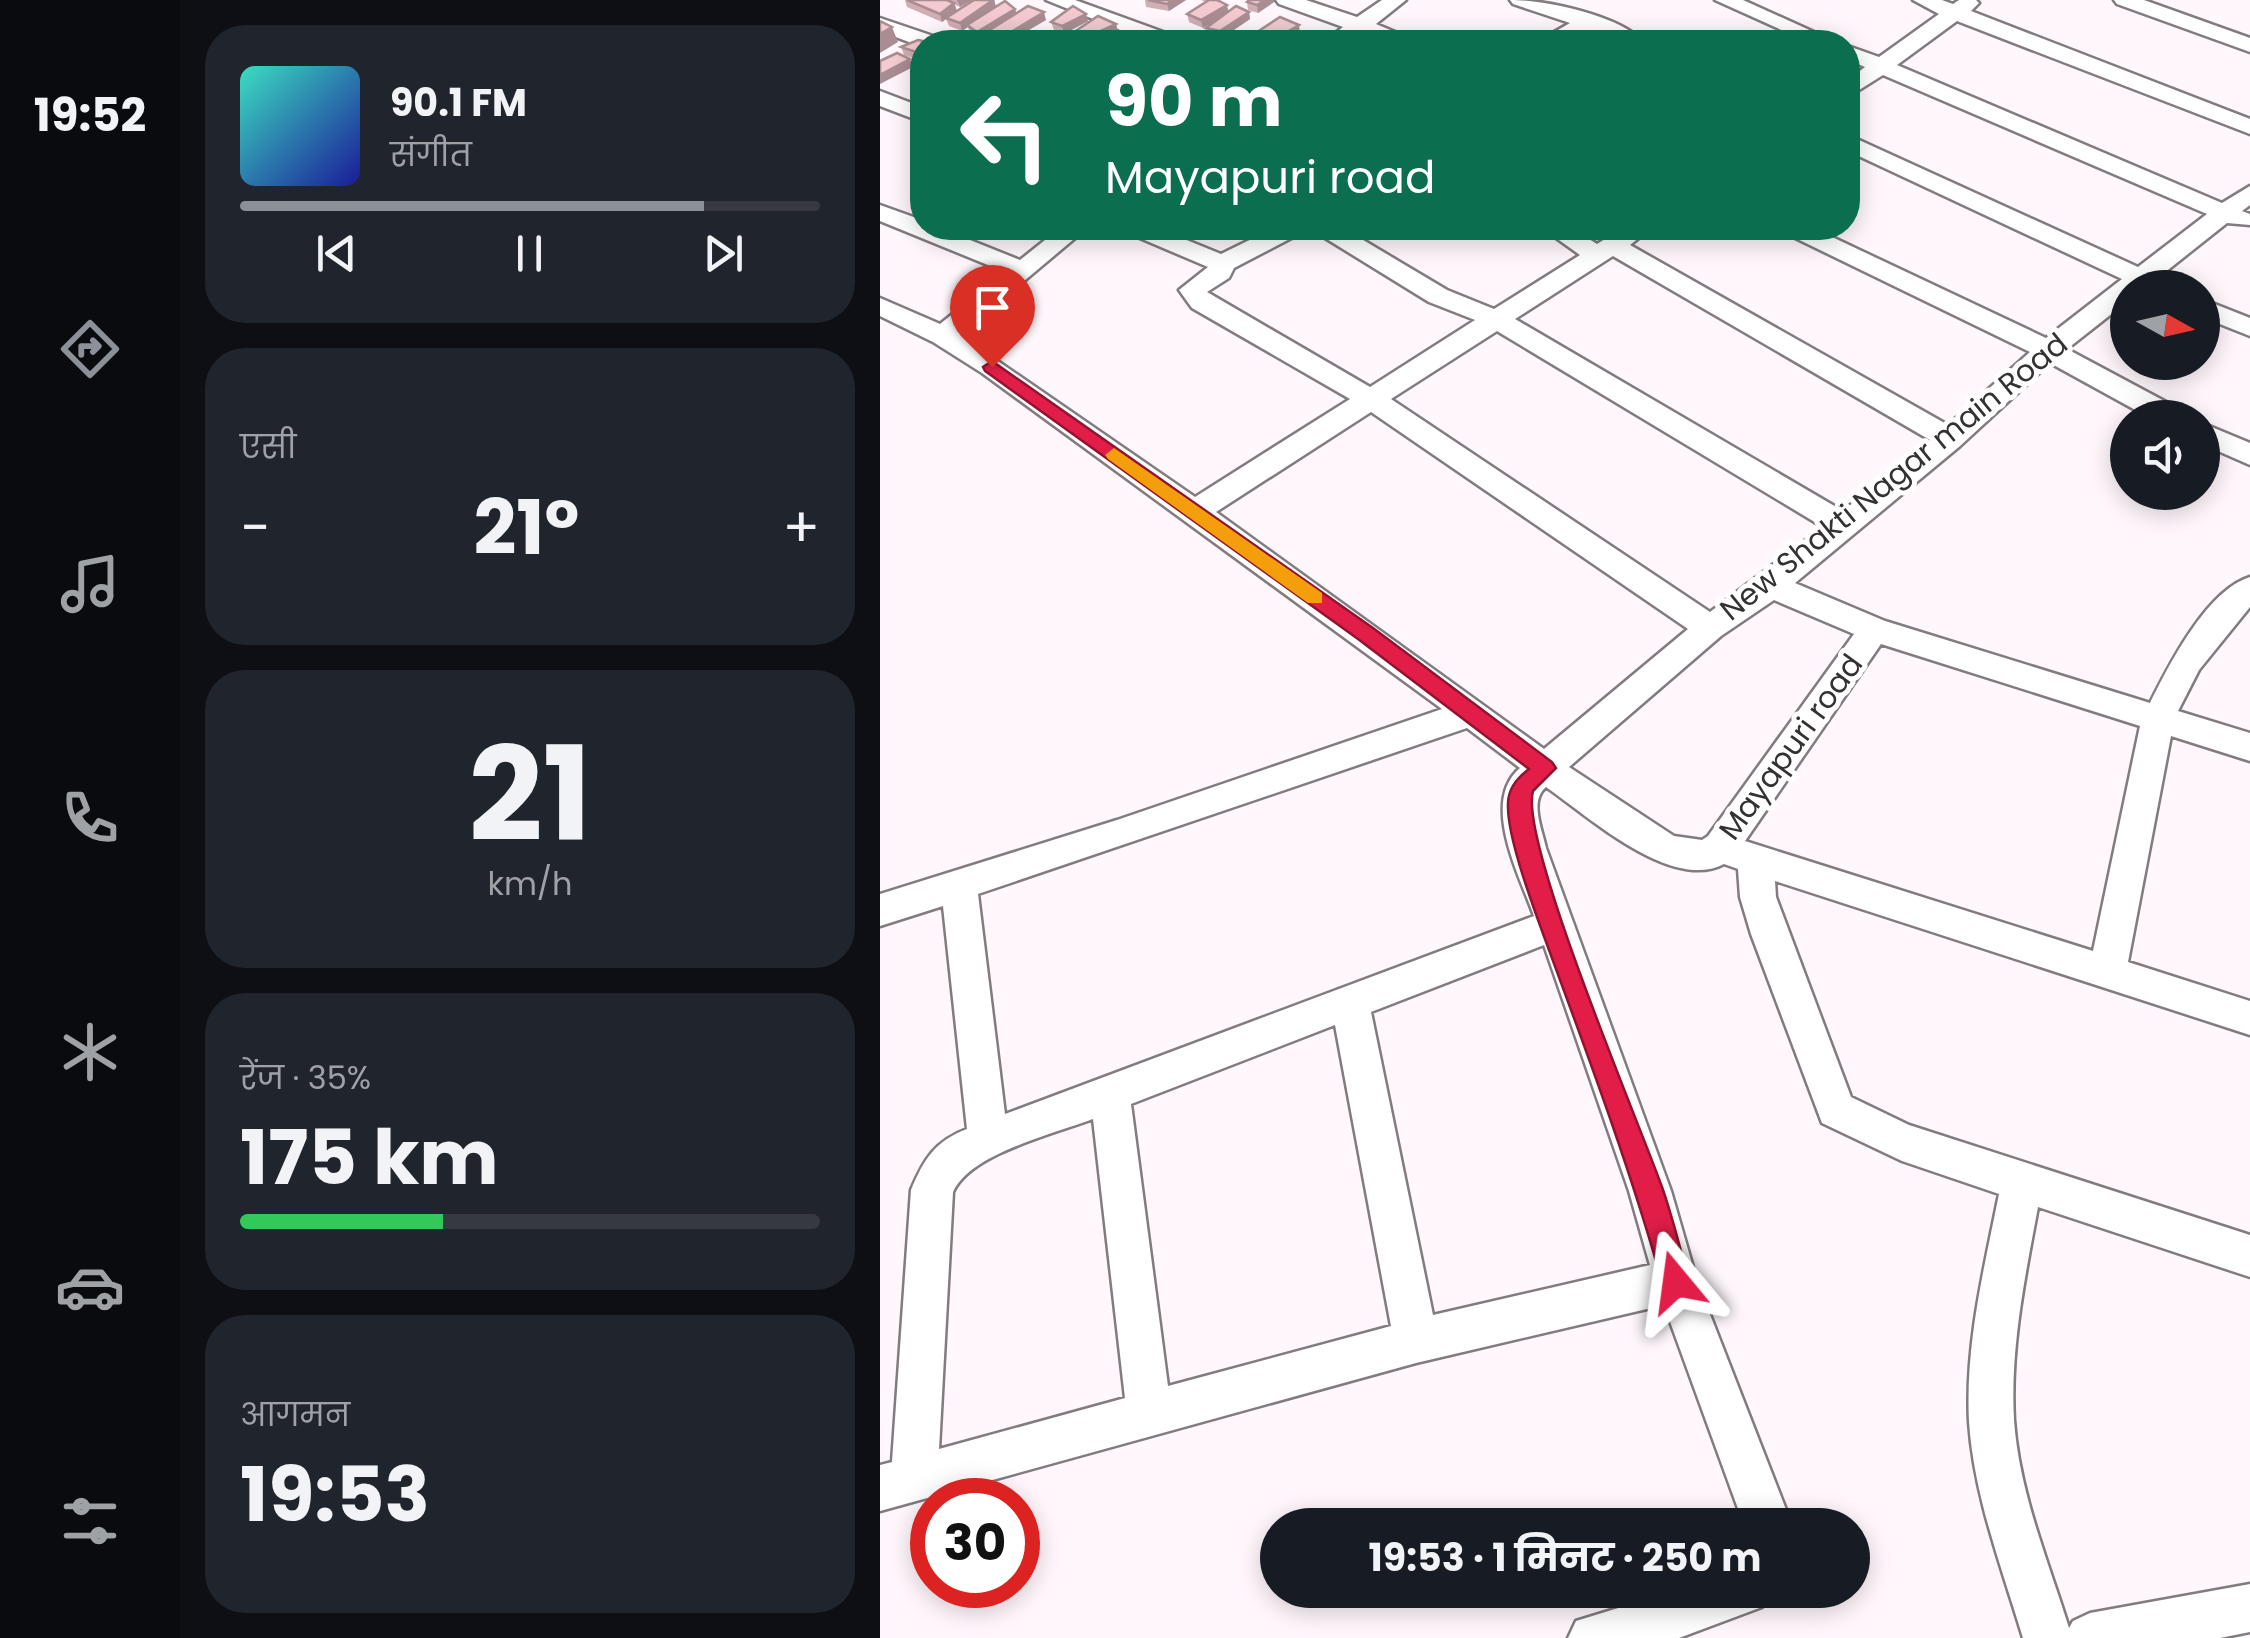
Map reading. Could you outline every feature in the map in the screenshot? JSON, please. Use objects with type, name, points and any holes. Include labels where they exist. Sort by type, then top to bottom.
[{"type":"street","points":[[880,6],[892,0]]},
{"type":"street","points":[[1056,0],[1137,30]]},
{"type":"street","points":[[1286,0],[1376,30]]},
{"type":"street","points":[[1354,30],[1396,0]]},
{"type":"street","points":[[1520,0],[1607,30]]},
{"type":"street","points":[[1725,0],[1796,30]]},
{"type":"street","points":[[1923,0],[1963,6],[2250,127]]},
{"type":"street","points":[[2124,0],[2250,45]]},
{"type":"street","points":[[1860,81],[1963,6]]},
{"type":"street","points":[[1573,30],[1589,22]]},
{"type":"street","points":[[880,24],[910,35]]},
{"type":"street","points":[[1860,57],[2238,218]]},
{"type":"street","points":[[880,98],[910,110]]},
{"type":"street","points":[[1860,148],[2123,270]]},
{"type":"street","name":"New Shakti Nagar main Road","points":[[2168,270],[2238,218],[2250,193]]},
{"type":"street","points":[[880,212],[910,224]]},
{"type":"street","points":[[949,240],[1021,269]]},
{"type":"street","points":[[942,336],[1059,240]]},
{"type":"street","points":[[1185,240],[1222,264]]},
{"type":"street","points":[[1269,240],[1222,264],[1220,272],[1194,285],[1194,296],[1372,400],[1710,628]]},
{"type":"street","points":[[1346,240],[1438,296],[1498,320],[1842,524]]},
{"type":"street","points":[[1582,240],[1950,439]]},
{"type":"street","points":[[1194,512],[1621,240]]},
{"type":"street","points":[[1819,240],[2048,350],[2141,400]]},
{"type":"street","name":"Mayapuri road","points":[[880,306],[942,336],[1194,512],[1544,768],[1666,850],[1707,856],[1738,854],[1874,630],[2250,747]]},
{"type":"street","name":"New Shakti Nagar main Road","points":[[1552,925],[1518,803],[1523,786],[1710,628],[1771,586],[1950,439],[2048,350],[2110,310]]},
{"type":"street","points":[[2220,315],[2250,328]]},
{"type":"street","points":[[2220,441],[2250,455]]},
{"type":"street","points":[[1771,586],[1874,630]]},
{"type":"street","points":[[2106,974],[2158,719],[2186,663],[2218,620],[2250,588]]},
{"type":"street","points":[[880,910],[1118,835],[1471,713]]},
{"type":"street","points":[[1738,854],[2250,1018]]},
{"type":"street","points":[[1738,854],[1758,897],[1836,1110],[1902,1142],[2250,1256]]},
{"type":"street","points":[[960,885],[988,1138]]},
{"type":"street","points":[[1676,1282],[1416,1341],[897,1483],[932,1190],[942,1167],[960,1151],[1110,1090],[1552,925],[1650,1191],[1676,1282],[1762,1508]]},
{"type":"street","points":[[1349,1000],[1416,1341]]},
{"type":"street","points":[[1110,1090],[1149,1414]]},
{"type":"street","points":[[2022,1180],[1990,1394],[1999,1473],[2048,1638]]},
{"type":"street","points":[[2090,1638],[2250,1608]]},
{"type":"street","points":[[1593,1638],[1721,1612]]},
{"type":"building","points":[[907,0],[947,0],[954,3],[940,14]]},
{"type":"building","points":[[974,0],[993,0],[960,23],[946,18]]},
{"type":"building","points":[[1209,0],[1227,5],[1201,20],[1187,14]]},
{"type":"building","points":[[1005,1],[1015,9],[980,30],[967,25]]},
{"type":"building","points":[[1028,6],[1044,12],[1014,30],[990,30]]},
{"type":"building","points":[[1073,6],[1086,14],[1062,26],[1051,22]]},
{"type":"building","points":[[1236,6],[1249,12],[1222,30],[1206,28]]},
{"type":"building","points":[[1098,16],[1116,24],[1103,30],[1077,30]]},
{"type":"building","points":[[1280,17],[1299,25],[1290,30],[1260,30]]},
{"type":"building","points":[[880,21],[892,27],[880,34]]},
{"type":"building","points":[[897,53],[910,59],[880,75],[880,61]]},
{"type":"slow traffic","points":[[1114,455],[1315,598]]},
{"type":"route","points":[[992,367],[1366,634],[1544,768],[1523,786],[1518,803],[1520,821],[1552,925],[1650,1191],[1676,1282]]}]
